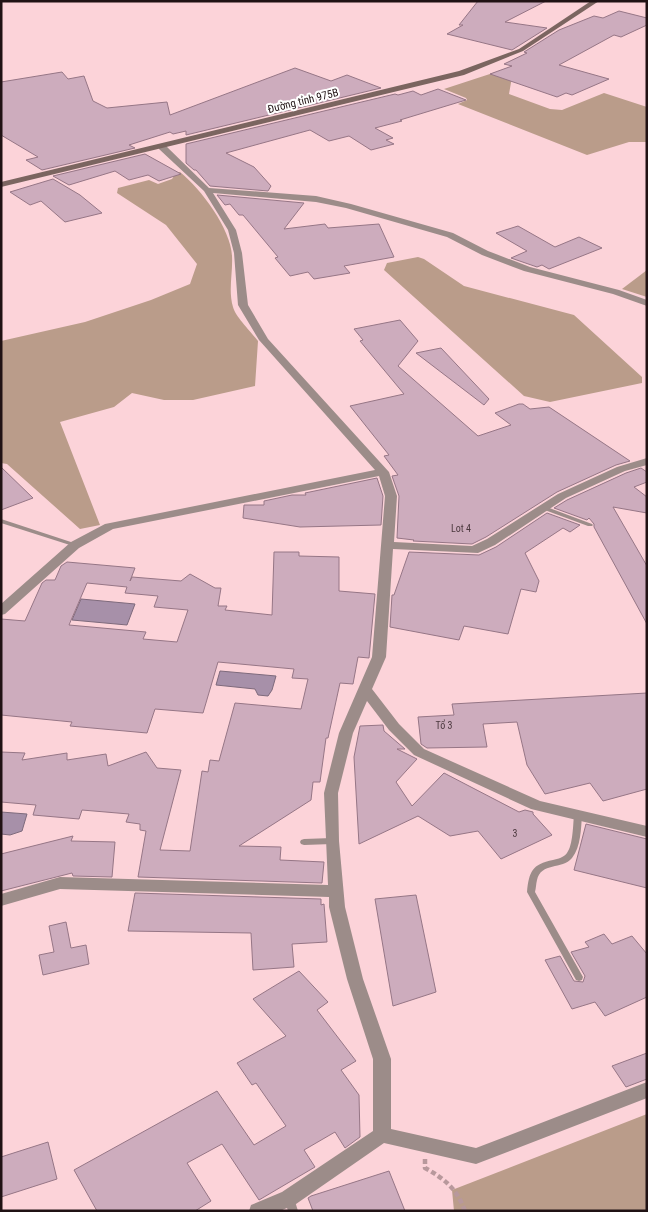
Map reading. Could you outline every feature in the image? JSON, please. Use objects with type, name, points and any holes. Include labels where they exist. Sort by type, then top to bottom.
[{"type":"main road","name":"Đường tỉnh 975B","points":[[1,185],[461,73],[521,50],[596,1]]},
{"type":"street","points":[[162,147],[207,190],[232,230],[238,253],[243,305],[264,340],[383,472],[391,496],[379,657],[346,733],[331,793],[332,841],[337,908],[355,979],[382,1059],[382,1135]]},
{"type":"street","points":[[207,190],[308,198],[348,206],[450,235],[494,257],[526,269],[616,292],[647,303]]},
{"type":"street","points":[[387,545],[474,550],[491,542],[579,488],[621,469],[647,461]]},
{"type":"street","points":[[1,611],[75,545],[109,526],[383,472]]},
{"type":"street","points":[[365,689],[394,727],[419,752],[536,805],[647,832]]},
{"type":"street","points":[[1,900],[60,883],[336,890]]},
{"type":"street","points":[[258,1211],[291,1204],[382,1135],[476,1156],[647,1090]]},
{"type":"lane","points":[[544,508],[590,525]]},
{"type":"lane","points":[[1,521],[75,545]]},
{"type":"lane","points":[[578,815],[571,854],[564,860],[552,862],[539,868],[532,881],[531,892],[579,977]]},
{"type":"lane","points":[[304,842],[332,841]]},
{"type":"path","points":[[424,1144],[425,1168],[447,1180],[462,1201],[465,1211]]},
{"type":"shaded area","points":[[496,72],[512,77],[509,94],[550,109],[562,110],[604,93],[647,107],[647,142],[629,142],[587,155],[458,104],[467,100],[466,98],[444,89]]},
{"type":"shaded area","points":[[180,172],[197,188],[214,210],[230,245],[232,256],[231,294],[234,311],[258,341],[255,386],[193,400],[164,400],[132,393],[114,407],[60,422],[100,525],[80,529],[7,464],[1,463],[1,341],[85,322],[151,300],[190,284],[197,264],[166,225],[117,193],[118,188],[149,180],[158,184],[172,179],[176,173]]},
{"type":"shaded area","points":[[418,257],[424,259],[464,286],[574,315],[642,377],[642,383],[550,402],[524,396],[384,270],[387,263]]},
{"type":"shaded area","points":[[647,270],[647,297],[622,289]]},
{"type":"shaded area","points":[[81,599],[135,604],[127,625],[72,620]]},
{"type":"shaded area","points":[[220,671],[276,676],[268,696],[258,695],[255,689],[216,685]]},
{"type":"shaded area","points":[[1,812],[27,814],[22,831],[10,835],[1,834]]},
{"type":"shaded area","points":[[647,1114],[647,1211],[454,1211],[452,1190]]},
{"type":"building","points":[[478,1],[546,1],[505,22],[547,28],[512,50],[447,34],[463,25],[459,25]]},
{"type":"building","points":[[619,11],[647,18],[647,25],[621,37],[614,35],[559,65],[609,79],[572,95],[566,93],[557,97],[490,74],[512,66],[504,64],[527,53],[524,52],[559,30],[594,16],[603,18]]},
{"type":"building","points":[[295,68],[331,81],[347,75],[381,88],[186,135],[186,131],[173,134],[170,132],[129,145],[135,148],[42,170],[26,160],[38,157],[1,135],[1,82],[62,72],[68,79],[84,76],[93,101],[107,108],[167,102],[170,115]]},
{"type":"building","points":[[438,89],[466,100],[375,128],[393,138],[386,140],[394,144],[371,150],[349,136],[329,141],[310,130],[226,153],[254,167],[271,186],[268,191],[210,186],[196,170],[186,163],[186,144],[395,94],[413,91],[421,95]]},
{"type":"building","points":[[145,154],[181,174],[159,181],[148,175],[129,180],[115,171],[69,185],[53,176]]},
{"type":"building","points":[[53,179],[80,195],[102,213],[65,222],[41,201],[30,205],[10,192]]},
{"type":"building","points":[[217,195],[304,203],[284,229],[325,224],[328,228],[379,224],[394,257],[344,266],[350,273],[314,279],[308,272],[290,276],[275,258],[278,257],[243,215],[239,215],[230,204],[225,205]]},
{"type":"building","points":[[518,226],[555,247],[579,237],[602,248],[549,269],[542,265],[537,267],[511,258],[527,251],[496,233]]},
{"type":"building","points":[[400,320],[418,341],[398,366],[478,436],[511,425],[495,413],[519,404],[523,404],[530,409],[549,407],[630,461],[616,465],[557,492],[472,544],[413,541],[397,538],[399,496],[392,476],[398,475],[384,456],[389,455],[350,406],[404,394],[360,341],[363,340],[354,329]]},
{"type":"building","points":[[441,348],[489,399],[484,405],[416,353]]},
{"type":"building","points":[[1,467],[33,498],[1,510]]},
{"type":"building","points":[[641,468],[647,472],[647,482],[634,487],[647,497],[647,513],[613,507],[647,566],[647,624],[594,524],[589,518],[587,520],[554,508],[567,500]]},
{"type":"building","points":[[377,478],[383,496],[381,525],[300,527],[243,518],[244,505],[264,505],[264,501],[292,495],[306,495],[305,493]]},
{"type":"building","points":[[547,513],[580,525],[570,532],[563,528],[525,553],[539,581],[536,592],[521,589],[508,634],[464,626],[459,640],[390,627],[392,595],[394,595],[409,552],[479,555],[496,547]]},
{"type":"building","points":[[274,552],[299,552],[299,556],[339,557],[339,591],[375,594],[369,658],[358,657],[353,684],[340,683],[328,738],[326,738],[320,782],[313,782],[311,800],[239,846],[281,847],[280,860],[324,862],[322,883],[138,877],[146,831],[140,830],[140,824],[126,822],[129,814],[82,810],[79,819],[33,815],[36,805],[1,802],[1,752],[25,753],[22,760],[67,753],[67,760],[106,754],[108,766],[146,752],[157,768],[181,770],[160,850],[190,851],[202,771],[208,772],[210,760],[219,761],[235,703],[301,709],[308,679],[292,678],[294,669],[218,662],[203,713],[155,709],[147,733],[70,726],[72,722],[1,715],[1,619],[25,621],[42,583],[46,580],[55,580],[61,566],[67,562],[135,568],[130,581],[132,577],[181,581],[190,574],[215,588],[221,588],[218,606],[227,606],[225,610],[272,615]],"holes":[[[87,583],[127,587],[125,593],[158,596],[154,607],[188,610],[177,642],[143,639],[146,632],[69,625]]]},
{"type":"building","points":[[647,693],[647,789],[603,801],[590,783],[545,794],[527,765],[517,722],[483,724],[487,747],[427,748],[421,744],[418,717],[454,715],[452,704]]},
{"type":"building","points":[[383,725],[384,731],[405,749],[397,749],[417,759],[396,782],[412,806],[444,773],[519,812],[525,810],[533,812],[552,835],[501,859],[478,831],[450,836],[418,816],[359,844],[354,757],[360,726]]},
{"type":"building","points":[[586,824],[647,839],[647,888],[574,870]]},
{"type":"building","points":[[73,836],[71,841],[115,842],[112,877],[73,876],[72,873],[1,891],[1,854]]},
{"type":"building","points":[[135,893],[321,899],[321,905],[324,904],[327,942],[292,944],[294,967],[253,970],[251,933],[128,931]]},
{"type":"building","points":[[416,895],[436,992],[393,1006],[375,899]]},
{"type":"building","points":[[66,922],[71,948],[86,945],[89,964],[43,975],[39,955],[54,952],[49,926]]},
{"type":"building","points":[[604,934],[612,944],[632,936],[647,954],[647,997],[605,1016],[595,1002],[572,1009],[545,960],[560,956],[574,981],[583,982],[585,976],[571,952],[589,947],[585,942]]},
{"type":"building","points":[[299,971],[328,1002],[317,1010],[356,1061],[341,1070],[359,1095],[360,1137],[345,1148],[335,1132],[304,1150],[315,1167],[259,1200],[222,1144],[187,1163],[211,1201],[195,1211],[97,1211],[74,1170],[217,1091],[254,1145],[286,1126],[256,1083],[252,1085],[237,1063],[286,1036],[253,999]]},
{"type":"building","points":[[647,1053],[647,1079],[626,1087],[612,1066]]},
{"type":"building","points":[[48,1142],[57,1179],[1,1197],[1,1157]]},
{"type":"building","points":[[389,1171],[405,1211],[313,1211],[308,1198],[311,1196]]}]
